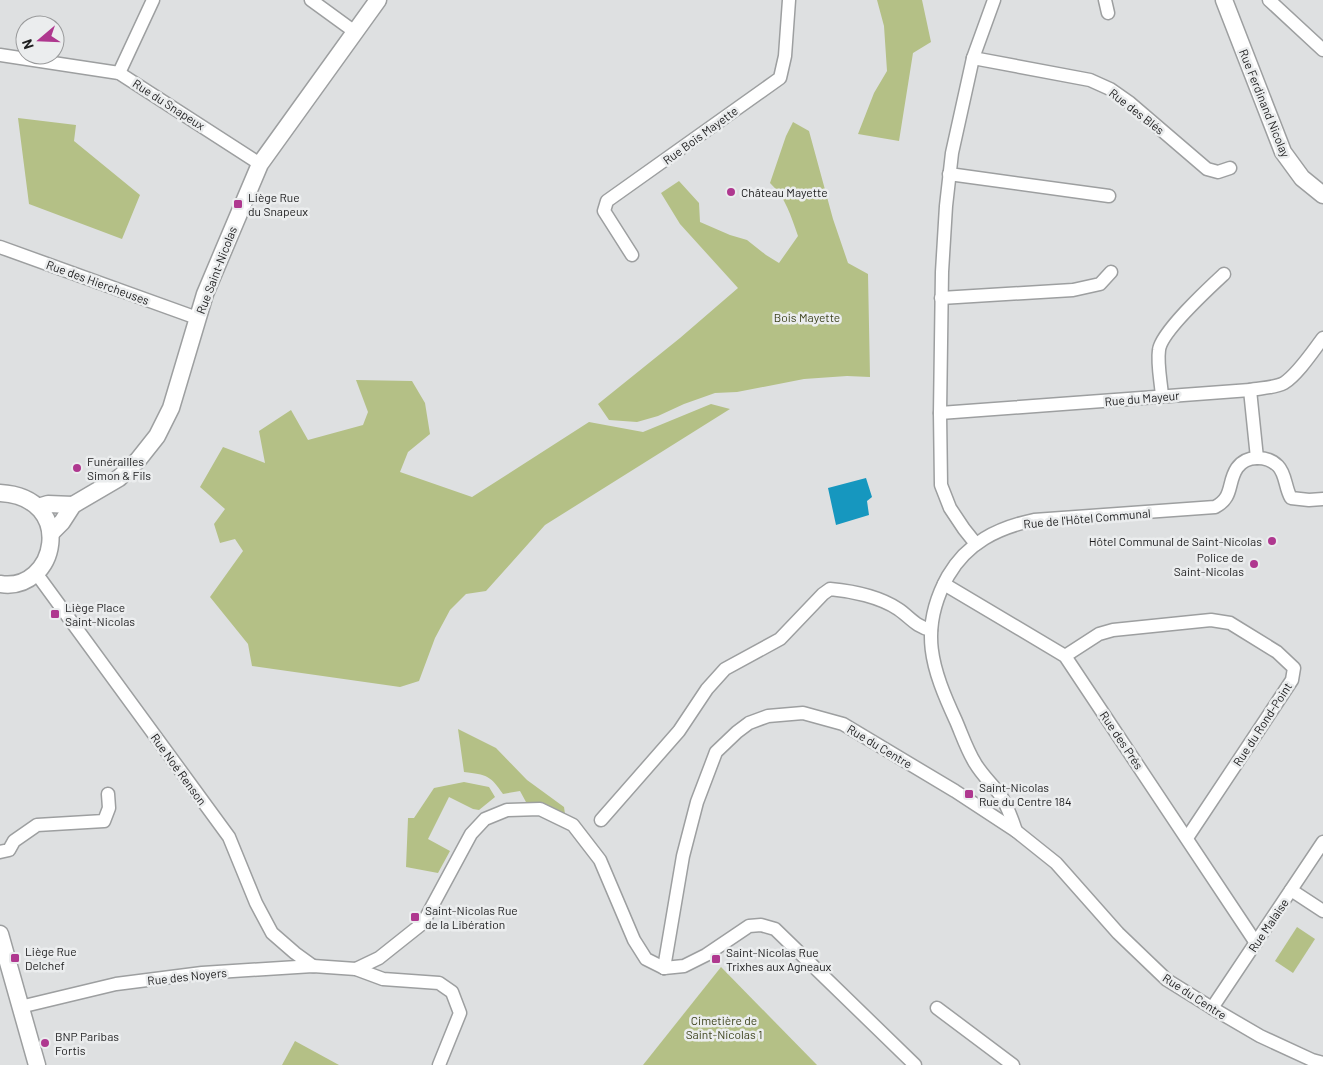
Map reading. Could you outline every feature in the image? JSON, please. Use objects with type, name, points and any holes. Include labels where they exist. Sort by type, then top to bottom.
[{"type":"street","name":"Rue du Snapeux","points":[[153,0],[120,73],[260,164]]},
{"type":"street","points":[[312,0],[354,32]]},
{"type":"street","name":"Rue Saint-Nicolas","points":[[51,533],[62,522],[72,506],[119,478],[138,460],[154,440],[171,408],[197,318],[215,266],[260,164],[378,0]]},
{"type":"street","name":"Rue Bois Mayette","points":[[632,255],[604,211],[607,201],[780,78],[785,56],[789,0]]},
{"type":"street","points":[[976,544],[950,508],[941,485],[941,298],[949,174],[973,58],[994,0]]},
{"type":"street","name":"Rue Ferdinand Nicolay","points":[[1224,0],[1283,152],[1302,178],[1323,196]]},
{"type":"street","points":[[1269,0],[1323,50]]},
{"type":"street","points":[[0,55],[120,73]]},
{"type":"street","name":"Rue des Blés","points":[[973,58],[1090,80],[1110,89],[1130,103],[1208,170],[1218,172],[1230,168]]},
{"type":"street","points":[[949,174],[1109,196]]},
{"type":"street","name":"Rue des Hiercheuses","points":[[0,246],[197,318]]},
{"type":"street","points":[[941,298],[1072,290],[1100,284],[1111,272]]},
{"type":"street","points":[[1162,396],[1159,354],[1161,341],[1176,322],[1224,274]]},
{"type":"street","name":"Rue du Mayeur","points":[[940,413],[1250,390],[1284,384],[1323,338]]},
{"type":"street","points":[[1250,390],[1257,458],[1266,458],[1278,466],[1282,472],[1286,490],[1291,498],[1323,499]]},
{"type":"street","name":"Rue de l'Hôtel Communal","points":[[1016,831],[1009,810],[1001,796],[975,764],[944,694],[933,660],[931,630],[933,612],[944,584],[956,562],[992,533],[1034,520],[1215,507],[1222,503],[1230,492],[1235,471],[1239,465],[1257,458]]},
{"type":"street","points":[[0,493],[14,493],[27,498],[38,507],[46,519],[51,533],[50,548],[45,561],[36,573],[27,579],[2,588]]},
{"type":"street","points":[[38,507],[48,504],[72,506]]},
{"type":"street","name":"Rue Noé Renson","points":[[36,573],[229,837],[256,903],[272,932],[313,966]]},
{"type":"street","name":"Rue des Prés","points":[[944,584],[1066,656],[1256,943]]},
{"type":"street","points":[[601,820],[679,731],[707,689],[725,669],[780,639],[830,589],[877,599],[898,609],[919,627],[931,630]]},
{"type":"street","name":"Rue du Rond-Point","points":[[1066,656],[1100,634],[1113,630],[1211,620],[1230,624],[1277,652],[1294,668],[1292,680],[1187,838]]},
{"type":"street","name":"Rue du Centre","points":[[664,968],[683,856],[697,802],[716,752],[749,723],[768,716],[803,713],[843,724],[955,791],[1016,831],[1056,863],[1118,933],[1167,980],[1260,1036],[1312,1060],[1323,1063]]},
{"type":"street","points":[[0,852],[9,850],[14,841],[37,825],[104,821],[109,808],[108,794]]},
{"type":"street","points":[[356,968],[380,958],[423,923],[471,834],[485,819],[507,810],[540,809],[573,825],[600,860],[634,940],[646,959],[664,968],[684,966],[706,955],[749,926],[761,925],[775,929],[915,1065]]},
{"type":"street","name":"Rue Malaise","points":[[1212,1008],[1323,842]]},
{"type":"street","points":[[1291,890],[1323,911]]},
{"type":"street","points":[[0,934],[36,1063]]},
{"type":"street","name":"Rue des Noyers","points":[[21,1011],[116,984],[202,972],[313,966],[356,968]]},
{"type":"street","points":[[356,968],[384,979],[439,983],[452,992],[460,1012],[439,1065]]},
{"type":"street","points":[[937,1008],[1013,1065]]},
{"type":"green space","points":[[877,0],[922,0],[931,42],[913,53],[899,141],[858,134],[874,93],[887,71],[884,26]]},
{"type":"green space","points":[[18,118],[76,125],[74,141],[140,195],[122,239],[29,204]]},
{"type":"green space","name":"Bois Mayette","points":[[793,122],[809,131],[833,219],[848,263],[868,274],[870,377],[847,376],[804,379],[737,392],[715,393],[658,416],[637,422],[609,420],[598,404],[738,288],[680,224],[661,193],[679,181],[699,203],[700,222],[747,240],[779,263],[798,236],[784,201],[770,183],[786,136]]},
{"type":"green space","points":[[356,380],[412,381],[425,403],[430,434],[408,452],[400,472],[472,497],[589,422],[643,432],[711,404],[730,409],[545,525],[486,591],[466,594],[450,610],[435,638],[419,681],[400,687],[252,666],[248,644],[210,597],[243,551],[235,539],[220,543],[214,524],[225,509],[200,487],[223,447],[265,463],[259,431],[291,410],[308,440],[363,425],[368,412]]},
{"type":"green space","points":[[458,729],[496,748],[527,780],[564,807],[565,814],[539,803],[526,802],[520,791],[503,794],[491,779],[478,774],[464,772]]},
{"type":"green space","points":[[464,782],[489,787],[495,797],[479,810],[449,797],[428,839],[450,851],[438,873],[406,867],[408,818],[414,818],[434,788]]},
{"type":"green space","points":[[1297,927],[1315,939],[1293,973],[1275,961]]},
{"type":"green space","name":"Cimetière de Saint-Nicolas 1","points":[[721,967],[817,1065],[643,1065]]},
{"type":"green space","points":[[295,1041],[339,1065],[282,1065]]},
{"type":"water","points":[[866,478],[872,497],[867,501],[869,515],[836,525],[828,488]]},
{"type":"place","name":"Château Mayette","points":[[731,192]]},
{"type":"place","name":"Liège Rue du Snapeux","points":[[238,204]]},
{"type":"place","name":"Funérailles Simon & Fils","points":[[77,468]]},
{"type":"place","name":"Hôtel Communal de Saint-Nicolas","points":[[1272,541]]},
{"type":"place","name":"Police de Saint-Nicolas","points":[[1254,564]]},
{"type":"place","name":"Liège Place Saint-Nicolas","points":[[55,614]]},
{"type":"place","name":"Saint-Nicolas Rue du Centre 184","points":[[969,794]]},
{"type":"place","name":"Saint-Nicolas Rue de la Libération","points":[[415,917]]},
{"type":"place","name":"Liège Rue Delchef","points":[[15,958]]},
{"type":"place","name":"Saint-Nicolas Rue Trixhes aux Agneaux","points":[[716,959]]},
{"type":"place","name":"BNP Paribas Fortis","points":[[45,1043]]}]
